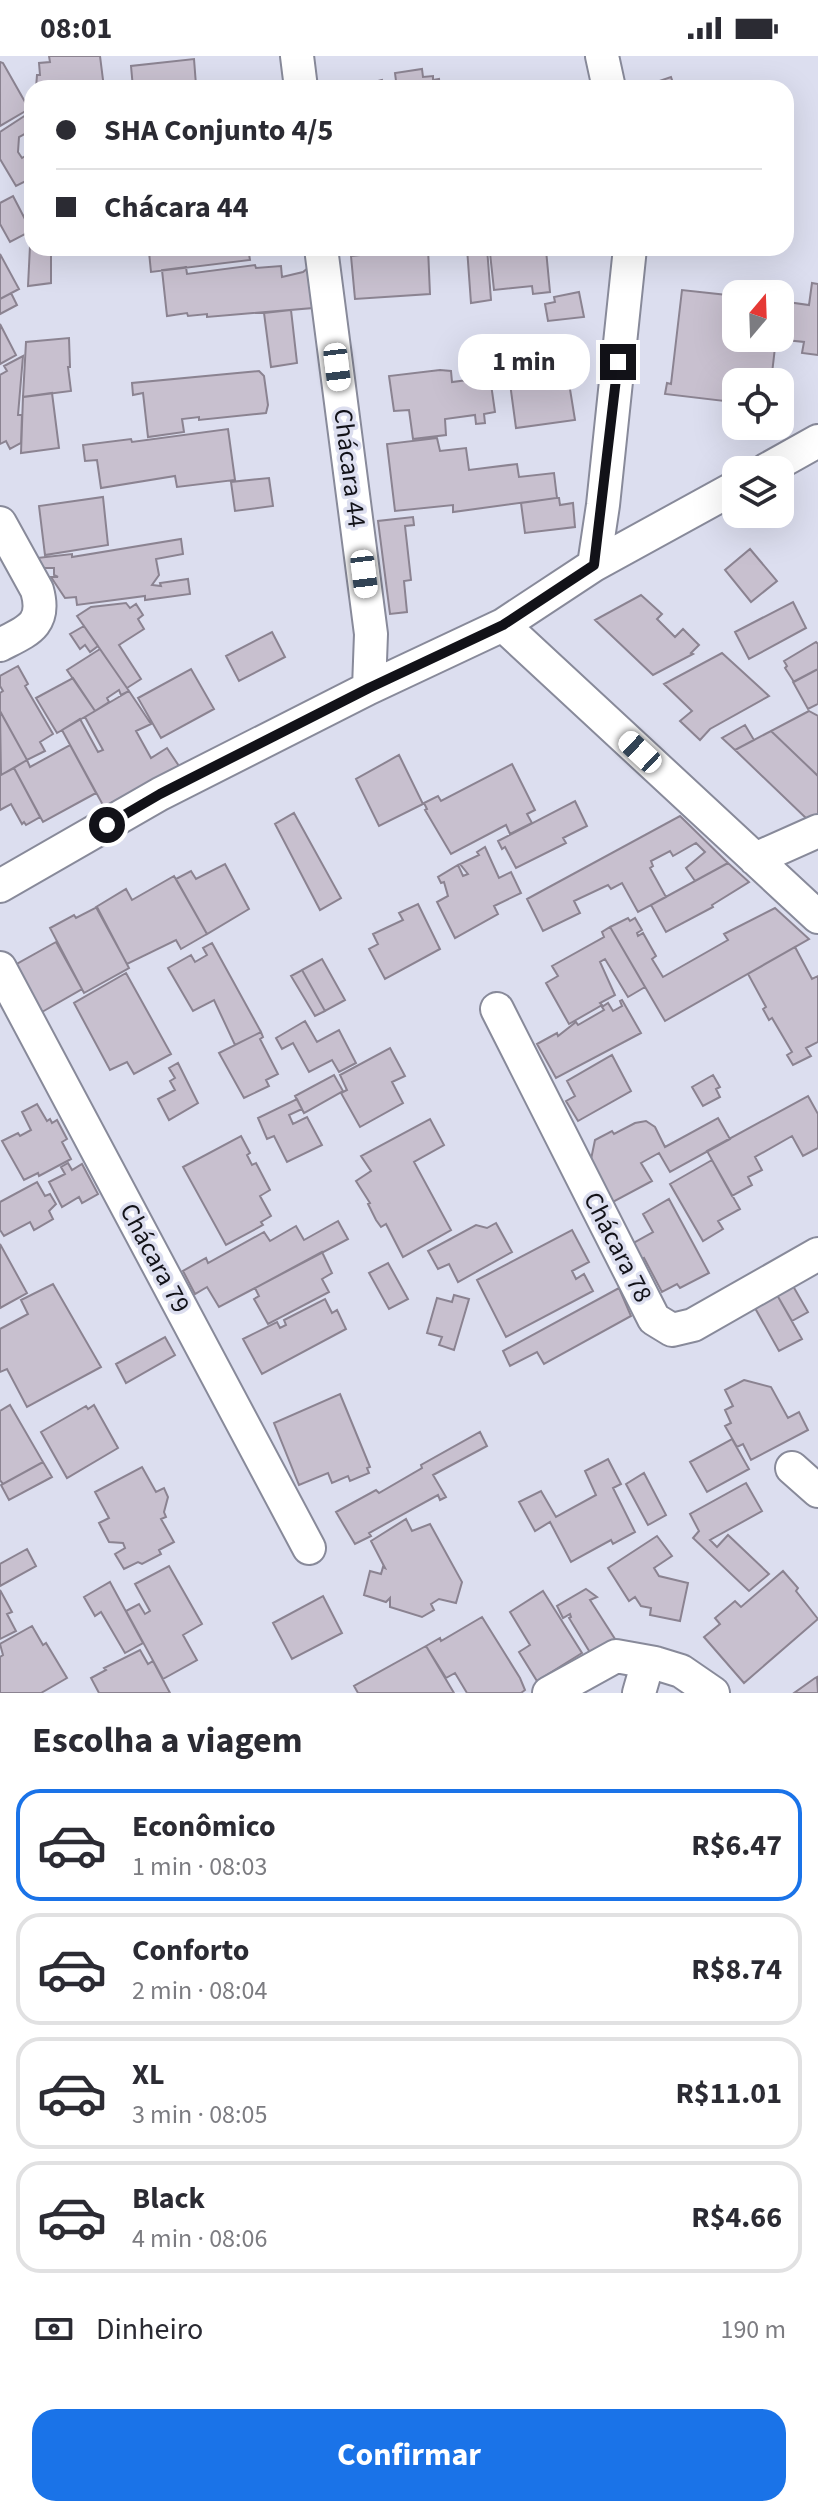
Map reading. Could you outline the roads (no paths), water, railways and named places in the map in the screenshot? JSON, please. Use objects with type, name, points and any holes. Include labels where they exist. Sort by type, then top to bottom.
[{"type":"street","points":[[297,56],[300,80]]},
{"type":"street","points":[[602,56],[607,80]]},
{"type":"street","name":"Chácara 44","points":[[322,256],[371,634],[369,688]]},
{"type":"street","points":[[594,565],[629,256]]},
{"type":"street","points":[[791,456],[818,441]]},
{"type":"street","points":[[0,886],[160,794],[369,688],[503,625],[594,565],[722,495]]},
{"type":"street","points":[[0,523],[37,590],[40,615],[34,625],[0,645]]},
{"type":"street","points":[[503,625],[818,917]]},
{"type":"street","points":[[755,859],[818,831]]},
{"type":"street","name":"Chácara 79","points":[[0,968],[309,1548]]},
{"type":"street","name":"Chácara 78","points":[[497,1009],[654,1319],[672,1330],[693,1325],[818,1254]]},
{"type":"street","points":[[792,1468],[818,1491]]},
{"type":"street","points":[[549,1693],[616,1656],[668,1665],[713,1693]]},
{"type":"street","points":[[639,1693],[645,1672],[655,1663]]}]
